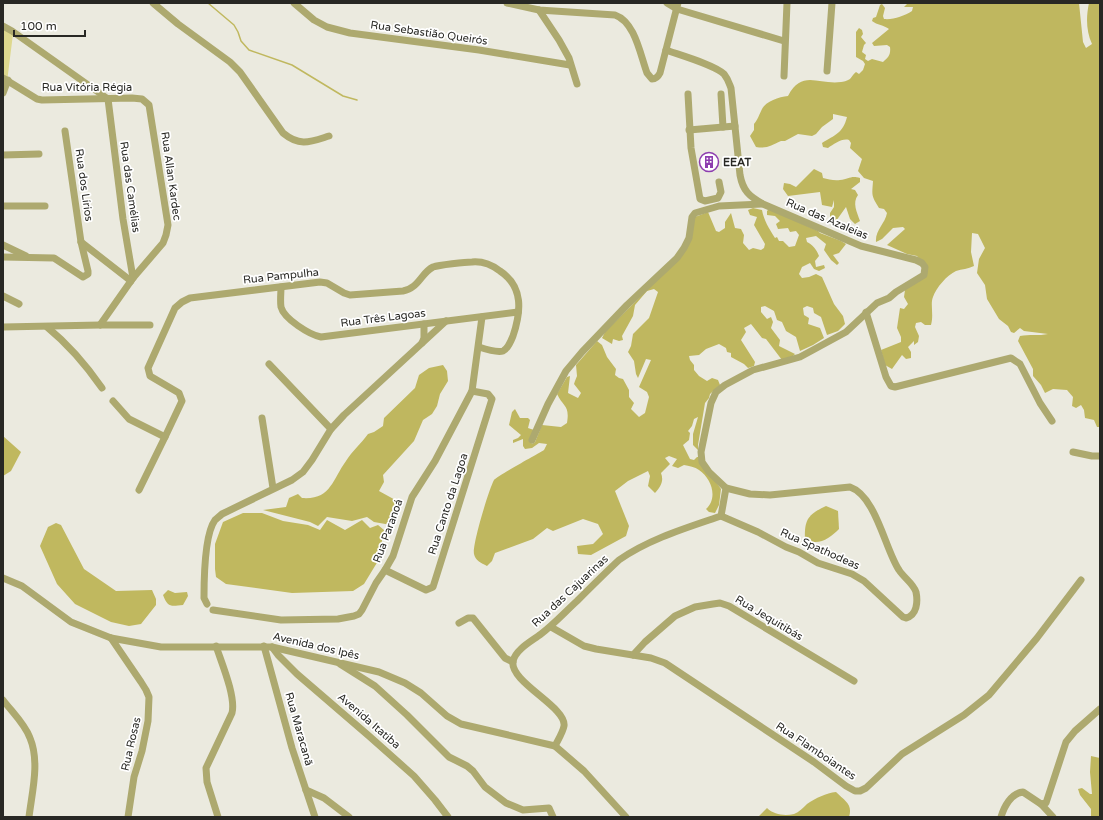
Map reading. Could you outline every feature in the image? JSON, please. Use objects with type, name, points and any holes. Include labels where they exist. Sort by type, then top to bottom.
[{"type":"street","points":[[153,3],[178,24],[230,62],[240,72],[279,128],[290,139],[298,142],[309,142],[329,136]]},
{"type":"street","name":"Rua Sebastião Queirós","points":[[294,3],[314,20],[327,27],[350,33],[471,49],[570,65]]},
{"type":"street","points":[[507,3],[539,10],[581,12],[615,15],[620,17],[626,21],[631,28],[647,73],[652,79],[658,78],[660,73],[678,6]]},
{"type":"street","points":[[667,3],[784,41]]},
{"type":"street","points":[[784,76],[784,41],[787,3]]},
{"type":"street","points":[[827,71],[832,3]]},
{"type":"street","points":[[539,10],[569,58],[577,84]]},
{"type":"street","points":[[3,26],[108,99]]},
{"type":"street","points":[[666,50],[716,68],[724,74],[728,80],[731,88],[742,185],[750,196],[763,204]]},
{"type":"street","points":[[3,93],[6,79]]},
{"type":"street","name":"Rua Vitória Régia","points":[[6,79],[37,99],[42,100],[142,99],[150,105]]},
{"type":"street","points":[[688,94],[691,148],[700,199],[705,201],[718,198],[721,192],[719,182]]},
{"type":"street","points":[[721,94],[723,127]]},
{"type":"street","name":"Rua das Camélias","points":[[108,99],[132,280]]},
{"type":"street","name":"Rua Allan Kardec","points":[[100,325],[132,280],[163,243],[166,235],[168,224],[150,105]]},
{"type":"street","points":[[689,130],[735,126]]},
{"type":"street","name":"Rua dos Lírios","points":[[30,258],[54,258],[83,276],[88,274],[81,242],[65,131]]},
{"type":"street","points":[[3,155],[39,154]]},
{"type":"street","name":"Rua das Azaleias","points":[[532,440],[548,404],[566,371],[627,305],[677,258],[686,243],[692,217],[695,213],[719,206],[763,204],[861,246],[922,263],[925,267],[924,275],[889,298],[877,303],[846,332],[800,357],[754,370],[725,385],[716,392],[710,403],[701,452],[702,462],[709,472],[726,488]]},
{"type":"street","points":[[3,206],[45,206]]},
{"type":"street","points":[[81,242],[132,280]]},
{"type":"street","points":[[3,245],[30,258]]},
{"type":"street","points":[[3,257],[30,258]]},
{"type":"street","name":"Rua Pampulha","points":[[138,490],[182,401],[178,393],[150,376],[148,373],[148,368],[176,308],[182,302],[190,298],[220,293],[320,282],[327,283],[350,295],[402,291],[409,290],[434,267],[474,261],[492,265],[508,276],[516,287],[519,297],[514,332],[510,343],[506,348],[502,351],[497,351],[479,347]]},
{"type":"street","name":"Rua Três Lagoas","points":[[281,287],[281,306],[283,312],[315,336],[321,337],[518,312]]},
{"type":"street","points":[[3,296],[19,304]]},
{"type":"street","points":[[866,312],[886,378],[890,386],[895,387],[1011,358],[1020,364],[1040,403],[1052,421]]},
{"type":"street","name":"Rua Paranoá","points":[[213,610],[281,620],[338,619],[359,614],[376,582],[393,556],[412,497],[436,461],[472,391],[482,317]]},
{"type":"street","points":[[207,604],[204,598],[206,555],[209,537],[215,520],[222,514],[292,480],[303,472],[312,460],[330,429],[446,321]]},
{"type":"street","points":[[421,344],[424,338],[424,324]]},
{"type":"street","points":[[3,327],[150,325]]},
{"type":"street","points":[[47,327],[60,338],[84,364],[102,388]]},
{"type":"street","points":[[270,364],[330,429]]},
{"type":"street","name":"Rua Canto da Lagoa","points":[[385,570],[426,590],[430,590],[433,587],[492,399],[488,394],[472,391]]},
{"type":"street","points":[[113,400],[129,419],[165,437]]},
{"type":"street","points":[[262,418],[273,488]]},
{"type":"street","points":[[1073,452],[1100,456]]},
{"type":"street","name":"Rua Spathodeas","points":[[721,516],[758,532],[786,547],[800,552],[818,563],[852,574],[864,581],[903,617],[911,617],[914,613],[917,605],[916,592],[912,584],[898,569],[876,516],[868,503],[855,489],[850,487],[770,495],[750,494],[726,488]]},
{"type":"street","points":[[721,516],[726,488]]},
{"type":"street","name":"Rua das Cajuarinas","points":[[513,662],[516,655],[527,644],[551,627],[619,560],[631,551],[670,534],[721,516]]},
{"type":"street","name":"Avenida dos Ipês","points":[[3,578],[22,586],[71,622],[111,638],[161,647],[268,646],[379,672],[405,683],[421,693],[447,716],[461,724],[555,746]]},
{"type":"street","name":"Rua Flamboiantes","points":[[551,627],[584,646],[633,655],[665,663],[814,762],[846,786],[854,790],[860,790],[866,788],[902,754],[959,718],[989,694],[1036,638],[1081,580]]},
{"type":"street","name":"Rua Jequitibás","points":[[633,655],[645,642],[675,616],[695,607],[720,603],[739,612],[854,681]]},
{"type":"street","points":[[459,623],[468,618],[473,618],[505,658],[513,662],[514,668],[528,686],[563,718],[564,727],[555,746],[584,771],[626,817]]},
{"type":"street","name":"Rua Rosas","points":[[111,638],[141,682],[148,697],[148,721],[142,751],[134,777],[128,817]]},
{"type":"street","points":[[216,646],[234,707],[206,768],[207,782],[218,817]]},
{"type":"street","name":"Rua Maracanã","points":[[268,646],[292,748],[315,817]]},
{"type":"street","name":"Avenida Itatiba","points":[[268,646],[297,674],[414,776],[448,817]]},
{"type":"street","points":[[337,662],[376,686],[449,757],[467,766],[473,771],[485,787],[506,803],[523,810],[549,808],[553,817]]},
{"type":"street","points":[[3,700],[24,726],[30,737],[33,748],[35,759],[29,817]]},
{"type":"street","points":[[1041,804],[1046,803],[1066,742],[1100,709]]},
{"type":"street","points":[[306,790],[324,798],[349,817]]},
{"type":"street","points":[[1001,817],[1008,803],[1020,792],[1041,804],[1053,817]]},
{"type":"street","points":[[617,807],[618,817]]},
{"type":"shaded area","points":[[908,3],[1079,3],[1083,42],[1086,48],[1092,44],[1087,24],[1089,3],[1100,3],[1100,427],[1097,427],[1094,420],[1085,418],[1084,410],[1081,405],[1076,408],[1072,406],[1073,397],[1067,390],[1053,389],[1045,393],[1041,385],[1033,376],[1033,369],[1018,341],[1020,336],[1048,334],[1024,331],[1020,328],[1014,333],[1011,332],[1008,326],[999,319],[987,299],[985,285],[977,273],[979,259],[985,248],[978,234],[972,233],[971,252],[974,266],[956,271],[939,286],[934,293],[932,300],[931,325],[925,325],[921,322],[916,323],[915,327],[919,336],[918,342],[914,345],[914,341],[908,347],[911,352],[911,358],[906,359],[902,355],[892,369],[885,365],[881,350],[901,342],[901,337],[897,328],[900,308],[904,309],[908,304],[904,297],[905,290],[928,270],[917,256],[907,254],[887,245],[905,229],[903,227],[893,228],[882,239],[876,242],[877,234],[887,213],[884,209],[879,208],[873,198],[873,181],[864,178],[858,171],[862,159],[850,148],[851,143],[849,140],[835,143],[828,148],[823,147],[822,143],[841,130],[847,117],[833,114],[833,119],[812,136],[798,134],[785,141],[781,141],[767,147],[756,147],[750,136],[754,130],[754,124],[764,106],[773,100],[788,96],[793,88],[799,83],[805,80],[843,82],[850,79],[856,72],[859,74],[863,70],[865,64],[856,57],[856,32],[859,28],[862,30],[863,34],[861,37],[866,43],[862,52],[866,55],[865,59],[868,61],[872,59],[883,62],[885,61],[890,54],[890,47],[887,45],[874,46],[872,43],[889,29],[872,21],[873,18],[876,17],[880,5],[882,4],[885,8],[883,16],[884,19],[895,18],[906,14],[912,11],[913,7],[904,7]]},
{"type":"shaded area","points":[[3,27],[13,34],[7,82],[3,80]]},
{"type":"shaded area","points":[[814,169],[822,173],[823,178],[843,180],[854,177],[860,178],[860,182],[851,189],[855,190],[858,195],[855,204],[860,221],[855,224],[850,219],[846,207],[836,221],[830,221],[830,213],[834,207],[834,200],[832,207],[822,205],[820,192],[788,196],[783,189],[784,183],[796,187]]},
{"type":"shaded area","points":[[753,208],[762,210],[765,221],[775,238],[777,237],[779,241],[783,241],[789,247],[795,246],[799,235],[796,231],[790,232],[788,228],[778,229],[776,224],[780,221],[775,216],[767,215],[767,211],[769,209],[846,244],[839,253],[833,255],[839,263],[837,265],[831,260],[824,250],[826,244],[816,236],[806,238],[807,242],[811,244],[819,256],[815,261],[816,267],[824,265],[825,268],[819,271],[814,269],[810,263],[802,267],[799,274],[802,278],[816,274],[822,277],[834,304],[843,316],[845,324],[838,331],[827,335],[821,317],[814,313],[813,308],[807,306],[803,308],[804,315],[809,318],[808,324],[820,328],[824,338],[800,351],[796,337],[786,331],[782,322],[777,320],[774,311],[765,306],[761,307],[761,312],[767,319],[771,317],[773,322],[771,328],[780,340],[779,346],[795,354],[791,358],[782,360],[766,339],[762,338],[751,324],[744,328],[746,332],[741,340],[755,362],[754,366],[748,368],[731,357],[731,353],[727,352],[726,348],[719,344],[706,349],[699,355],[689,356],[694,365],[694,370],[699,376],[707,381],[712,378],[718,380],[720,385],[710,394],[705,403],[698,450],[693,445],[693,434],[698,417],[694,419],[692,426],[688,431],[690,433],[689,440],[683,445],[690,459],[694,460],[698,457],[721,489],[719,505],[715,513],[709,512],[706,509],[712,500],[712,489],[704,474],[694,467],[684,465],[678,468],[672,466],[677,459],[669,456],[665,458],[670,464],[661,473],[661,483],[655,493],[648,486],[650,476],[648,471],[628,481],[615,491],[629,526],[626,536],[591,555],[578,554],[577,546],[593,544],[603,534],[598,524],[583,519],[553,531],[547,528],[533,539],[495,553],[492,561],[487,566],[479,561],[474,554],[474,549],[478,529],[494,480],[544,450],[547,444],[539,443],[532,448],[525,449],[523,446],[523,439],[513,443],[513,440],[521,435],[509,425],[512,412],[515,409],[520,418],[528,418],[530,420],[528,428],[534,430],[530,438],[532,444],[535,442],[542,425],[561,427],[567,423],[567,409],[557,394],[567,377],[570,376],[568,393],[578,398],[581,393],[574,384],[577,376],[576,365],[597,341],[602,345],[607,357],[616,369],[615,375],[623,379],[629,390],[629,397],[634,403],[631,409],[639,417],[645,413],[649,397],[647,392],[639,387],[651,360],[646,359],[638,378],[634,361],[628,352],[631,346],[633,334],[649,318],[658,292],[654,289],[647,291],[635,305],[633,316],[622,336],[623,340],[619,341],[613,339],[612,344],[602,338],[605,332],[683,254],[695,217],[708,212],[716,231],[719,232],[725,228],[725,222],[731,213],[735,228],[741,229],[744,235],[743,243],[749,250],[753,248],[761,250],[764,248],[765,244],[754,225],[757,217],[750,215],[748,210]]},
{"type":"shaded area","points":[[443,365],[447,371],[448,381],[440,394],[437,406],[432,414],[423,420],[414,441],[383,475],[384,482],[379,491],[399,502],[398,514],[391,525],[374,522],[367,517],[352,521],[327,517],[318,526],[310,522],[263,510],[286,507],[289,498],[298,494],[302,498],[312,498],[325,492],[334,482],[348,457],[368,434],[383,426],[384,418],[415,388],[419,375],[429,368]]},
{"type":"shaded area","points":[[3,436],[21,452],[11,471],[3,476]]},
{"type":"shaded area","points":[[826,506],[838,511],[839,529],[828,538],[819,542],[805,539],[805,527],[809,518],[815,512]]},
{"type":"shaded area","points":[[243,513],[262,513],[283,521],[308,525],[320,530],[327,520],[345,530],[362,520],[370,528],[378,525],[384,530],[378,561],[364,584],[353,591],[292,593],[226,584],[216,577],[215,544],[223,522]]},
{"type":"shaded area","points":[[56,523],[61,525],[84,569],[116,591],[152,590],[156,599],[156,605],[141,624],[129,626],[111,622],[75,604],[57,584],[40,546],[48,527]]},
{"type":"shaded area","points":[[168,590],[175,593],[187,592],[188,596],[183,605],[173,606],[168,604],[163,595]]},
{"type":"shaded area","points":[[1091,756],[1100,758],[1100,817],[1091,817],[1091,809],[1080,795],[1078,789],[1082,788],[1092,794],[1090,772]]},
{"type":"shaded area","points":[[836,792],[849,806],[849,817],[758,817],[767,808],[780,814],[794,814],[817,798]]},
{"type":"waterway","points":[[208,3],[234,25],[241,41],[249,50],[292,65],[343,96],[357,100]]},
{"type":"place","name":"EEAT","points":[[709,162]]}]
